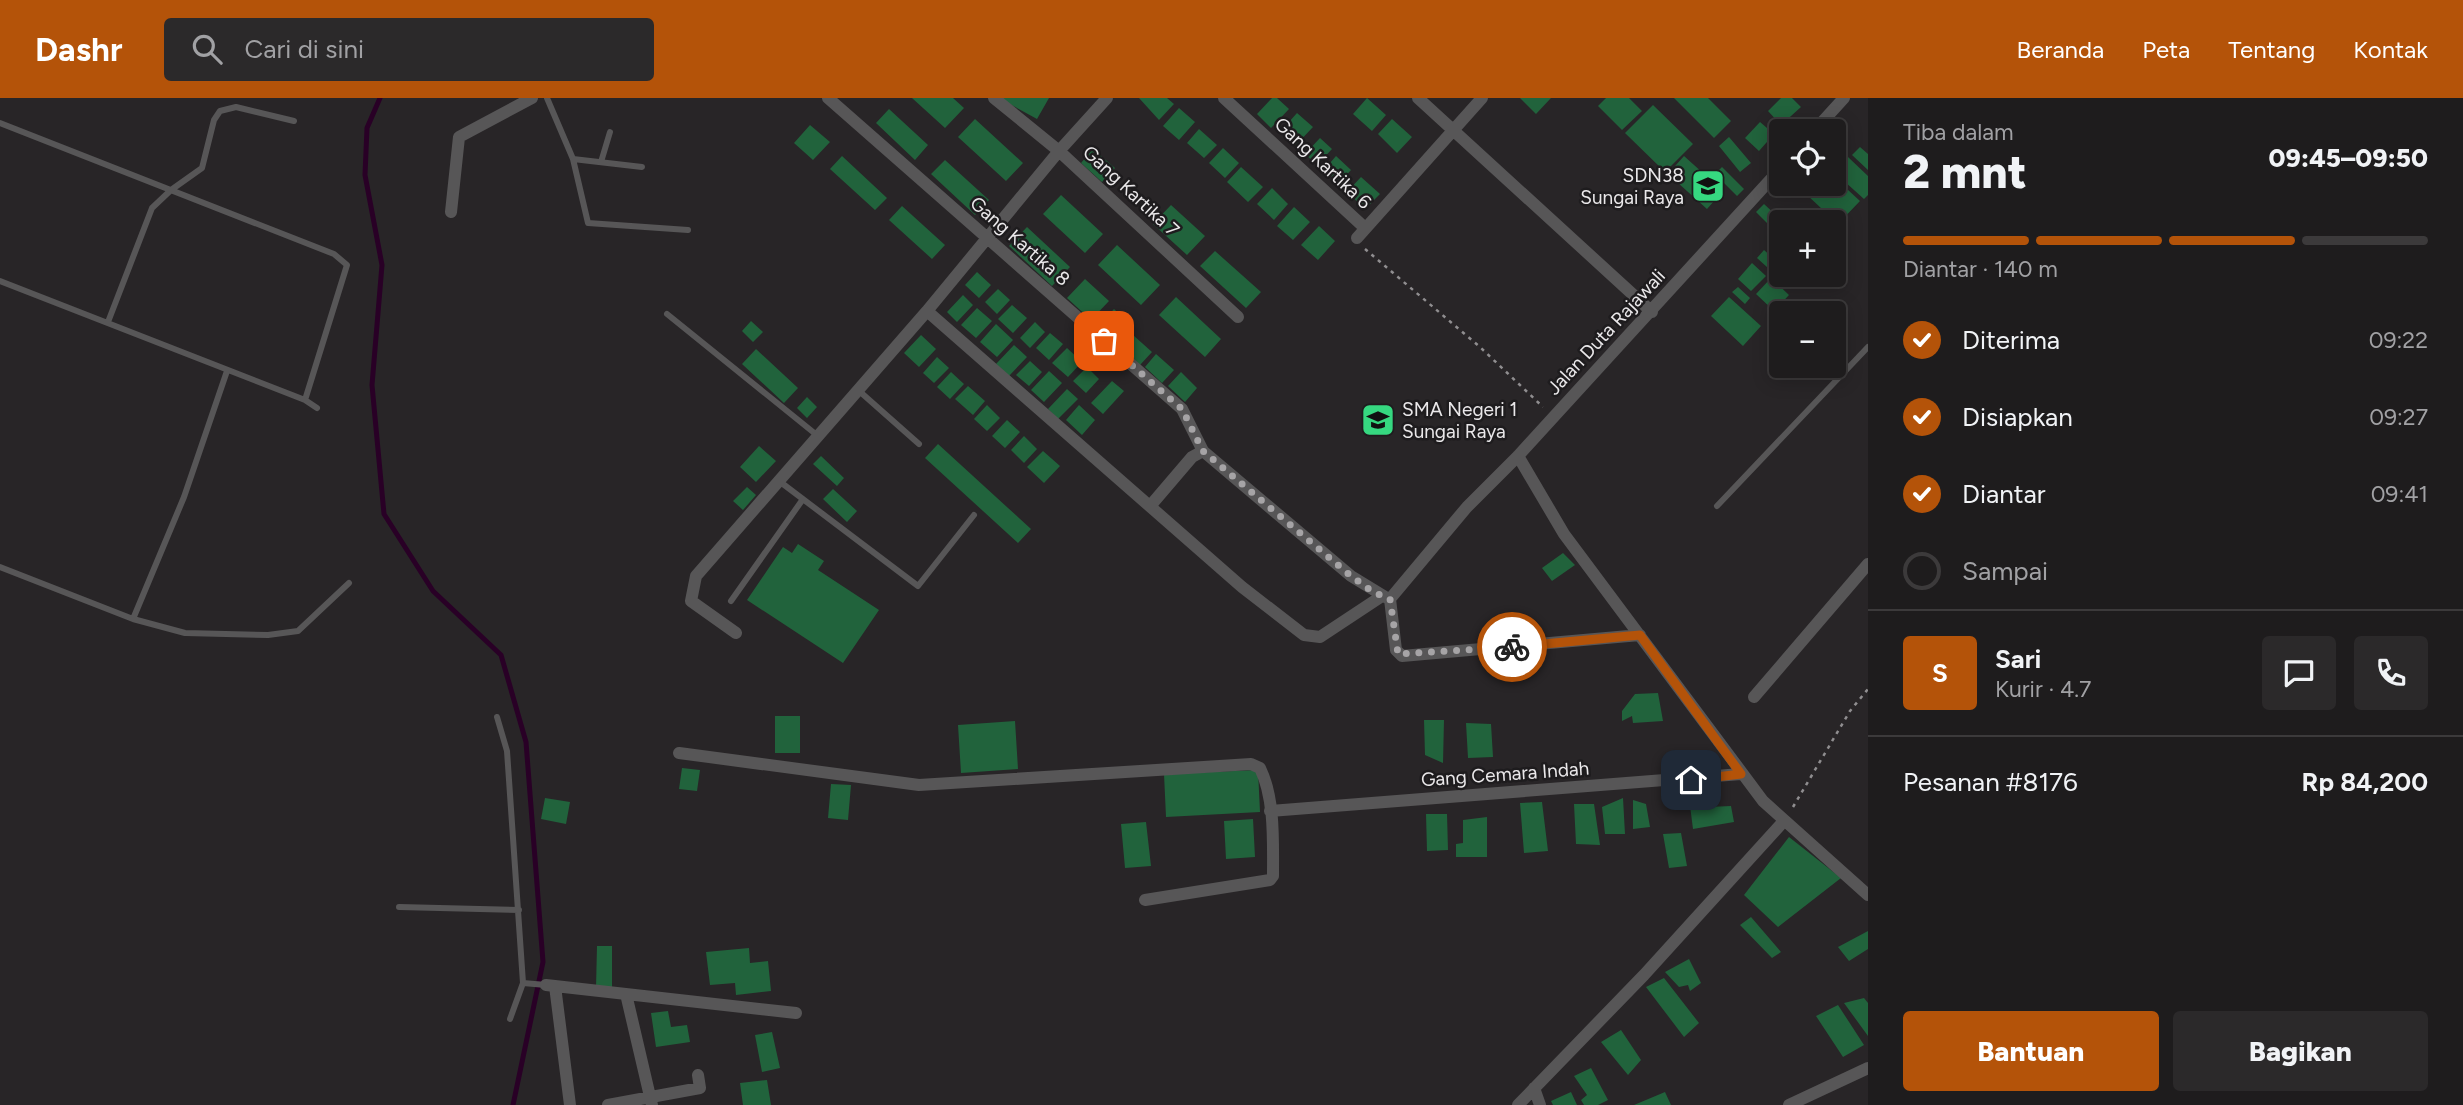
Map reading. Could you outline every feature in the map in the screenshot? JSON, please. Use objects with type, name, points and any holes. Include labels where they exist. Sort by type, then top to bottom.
[{"type":"street","points":[[451,212],[459,137],[532,98]]},
{"type":"street","name":"Gang Kartika 8","points":[[828,98],[1182,409],[1203,451],[1351,576],[1386,598]]},
{"type":"street","name":"Gang Kartika 7","points":[[994,98],[1059,151],[1238,317]]},
{"type":"street","points":[[736,633],[691,601],[696,576],[927,311],[986,237],[1107,98]]},
{"type":"street","name":"Gang Kartika 6","points":[[1224,98],[1361,233]]},
{"type":"street","points":[[1419,98],[1652,312]]},
{"type":"street","points":[[1361,233],[1482,98]]},
{"type":"street","points":[[1825,119],[1844,98]]},
{"type":"street","name":"Jalan Duta Rajawali","points":[[927,311],[1242,587],[1304,635],[1320,637],[1386,598],[1652,312],[1769,182]]},
{"type":"street","points":[[1151,505],[1192,457],[1203,451]]},
{"type":"street","points":[[1518,456],[1564,534],[1741,774],[1783,822],[1868,895]]},
{"type":"street","points":[[1754,697],[1868,564]]},
{"type":"street","points":[[1386,598],[1396,650],[1402,656],[1640,635]]},
{"type":"street","points":[[678,754],[919,785],[1251,764],[1260,768],[1265,778],[1270,811],[1273,876],[1270,880],[1145,901]]},
{"type":"street","name":"Gang Cemara Indah","points":[[1270,811],[1741,774]]},
{"type":"street","points":[[1518,1105],[1680,938],[1783,822]]},
{"type":"street","points":[[570,1105],[551,986],[796,1013]]},
{"type":"street","points":[[626,994],[651,1101]]},
{"type":"street","points":[[1789,1105],[1868,1068]]},
{"type":"street","points":[[608,1105],[651,1101],[700,1087],[698,1075]]},
{"type":"street","points":[[1534,1088],[1540,1105]]},
{"type":"lane","points":[[547,98],[573,159],[588,223],[688,230]]},
{"type":"lane","points":[[108,322],[152,208],[171,190],[202,168],[214,120],[220,111],[236,107],[294,121]]},
{"type":"lane","points":[[0,123],[334,254],[347,265],[305,400]]},
{"type":"lane","points":[[601,162],[610,132]]},
{"type":"lane","points":[[573,159],[642,167]]},
{"type":"lane","points":[[0,281],[305,400],[317,408]]},
{"type":"lane","points":[[667,314],[818,436]]},
{"type":"lane","points":[[1717,506],[1868,347]]},
{"type":"lane","points":[[133,620],[184,497],[227,371]]},
{"type":"lane","points":[[858,390],[919,443]]},
{"type":"lane","points":[[779,481],[918,586],[974,515]]},
{"type":"lane","points":[[732,601],[803,499]]},
{"type":"lane","points":[[0,567],[133,620],[185,633],[268,635],[298,631],[349,583]]},
{"type":"lane","points":[[497,717],[507,751],[527,983],[510,1019]]},
{"type":"lane","points":[[399,907],[519,910]]},
{"type":"lane","points":[[527,983],[551,986]]},
{"type":"path","points":[[1361,233],[1362,247],[1479,347],[1553,417]]},
{"type":"path","points":[[1783,822],[1808,785],[1850,711],[1868,689]]},
{"type":"building","points":[[912,98],[953,98],[964,108],[945,128]]},
{"type":"building","points":[[999,98],[1049,98],[1037,119]]},
{"type":"building","points":[[1139,98],[1167,98],[1174,104],[1159,120]]},
{"type":"building","points":[[1272,98],[1277,98],[1289,109],[1271,128],[1257,114]]},
{"type":"building","points":[[1367,98],[1386,115],[1372,131],[1353,114]]},
{"type":"building","points":[[1520,98],[1551,98],[1536,114]]},
{"type":"building","points":[[1606,98],[1629,98],[1642,111],[1622,130],[1598,106]]},
{"type":"building","points":[[1674,98],[1708,98],[1731,121],[1714,138]]},
{"type":"building","points":[[1781,98],[1792,98],[1801,107],[1788,119],[1775,119],[1768,111]]},
{"type":"building","points":[[1653,105],[1693,144],[1665,172],[1625,133]]},
{"type":"building","points":[[1179,108],[1195,122],[1179,140],[1163,126]]},
{"type":"building","points":[[889,109],[928,145],[915,160],[876,123]]},
{"type":"building","points":[[1297,113],[1313,127],[1295,146],[1280,132]]},
{"type":"building","points":[[975,119],[1023,163],[1006,181],[958,137]]},
{"type":"building","points":[[1392,119],[1412,137],[1397,153],[1378,134]]},
{"type":"building","points":[[1760,122],[1769,130],[1769,140],[1759,151],[1745,138]]},
{"type":"building","points":[[810,125],[830,142],[813,160],[794,143]]},
{"type":"building","points":[[1199,129],[1217,145],[1204,158],[1187,143]]},
{"type":"building","points":[[1729,137],[1751,163],[1740,172],[1719,146]]},
{"type":"building","points":[[1320,138],[1332,149],[1317,165],[1305,154]]},
{"type":"building","points":[[1860,147],[1868,154],[1868,170],[1852,155]]},
{"type":"building","points":[[1223,148],[1239,163],[1225,178],[1209,163]]},
{"type":"building","points":[[1093,149],[1115,168],[1102,182],[1081,163]]},
{"type":"building","points":[[842,156],[887,198],[875,210],[830,169]]},
{"type":"building","points":[[1336,156],[1351,170],[1339,183],[1324,170]]},
{"type":"building","points":[[1684,156],[1723,191],[1707,209],[1668,174]]},
{"type":"building","points":[[1848,157],[1868,176],[1868,195],[1864,199],[1846,183]]},
{"type":"building","points":[[945,160],[989,200],[975,215],[931,174]]},
{"type":"building","points":[[1241,167],[1263,187],[1248,202],[1227,182]]},
{"type":"building","points":[[1722,167],[1744,189],[1737,196],[1715,174]]},
{"type":"building","points":[[1361,177],[1380,194],[1365,209],[1347,192]]},
{"type":"building","points":[[1272,188],[1288,204],[1274,220],[1257,204]]},
{"type":"building","points":[[1846,188],[1860,201],[1846,216],[1846,210],[1823,210],[1808,196],[1846,196]]},
{"type":"building","points":[[1061,195],[1103,234],[1085,253],[1043,214]]},
{"type":"building","points":[[1764,204],[1770,210],[1769,225],[1756,212]]},
{"type":"building","points":[[1171,205],[1205,236],[1187,255],[1153,224]]},
{"type":"building","points":[[902,206],[945,245],[932,259],[889,220]]},
{"type":"building","points":[[1294,207],[1310,222],[1293,240],[1277,226]]},
{"type":"building","points":[[1319,226],[1335,241],[1318,260],[1301,245]]},
{"type":"building","points":[[1027,227],[1070,267],[1052,286],[1009,246]]},
{"type":"building","points":[[1117,245],[1160,285],[1141,305],[1098,265]]},
{"type":"building","points":[[1764,250],[1769,254],[1769,269],[1757,258]]},
{"type":"building","points":[[1215,251],[1261,292],[1246,308],[1200,266]]},
{"type":"building","points":[[1752,263],[1766,276],[1751,291],[1738,279]]},
{"type":"building","points":[[977,272],[991,285],[979,298],[965,285]]},
{"type":"building","points":[[1085,279],[1109,301],[1091,320],[1067,298]]},
{"type":"building","points":[[1769,280],[1769,287],[1781,287],[1789,295],[1783,301],[1769,301],[1769,306],[1756,294]]},
{"type":"building","points":[[1738,287],[1750,298],[1745,304],[1732,292]]},
{"type":"building","points":[[998,289],[1010,300],[997,314],[985,302]]},
{"type":"building","points":[[963,295],[973,305],[957,322],[947,312]]},
{"type":"building","points":[[1176,297],[1221,339],[1205,357],[1159,315]]},
{"type":"building","points":[[1729,297],[1761,326],[1743,346],[1711,316]]},
{"type":"building","points":[[1012,305],[1027,318],[1013,333],[998,319]]},
{"type":"building","points":[[977,308],[992,321],[976,338],[961,325]]},
{"type":"building","points":[[1114,309],[1132,326],[1117,341],[1099,325]]},
{"type":"building","points":[[751,321],[763,332],[753,342],[742,331]]},
{"type":"building","points":[[1035,322],[1045,332],[1030,348],[1020,338]]},
{"type":"building","points":[[996,324],[1013,340],[997,357],[980,342]]},
{"type":"building","points":[[1050,333],[1063,344],[1049,360],[1036,348]]},
{"type":"building","points":[[921,335],[936,349],[919,367],[904,353]]},
{"type":"building","points":[[1133,335],[1152,352],[1140,365],[1121,348]]},
{"type":"building","points":[[1014,345],[1027,357],[1009,376],[996,364]]},
{"type":"building","points":[[1067,348],[1082,362],[1068,377],[1052,363]]},
{"type":"building","points":[[756,349],[798,388],[784,403],[742,364]]},
{"type":"building","points":[[1156,354],[1174,370],[1162,383],[1145,367]]},
{"type":"building","points":[[937,357],[949,368],[934,383],[923,373]]},
{"type":"building","points":[[1030,361],[1042,372],[1029,386],[1016,375]]},
{"type":"building","points":[[1087,367],[1099,379],[1086,393],[1073,381]]},
{"type":"building","points":[[1049,371],[1062,383],[1044,402],[1031,390]]},
{"type":"building","points":[[951,372],[964,384],[950,399],[937,387]]},
{"type":"building","points":[[1181,372],[1197,388],[1185,402],[1168,386]]},
{"type":"building","points":[[1112,381],[1124,391],[1103,414],[1091,403]]},
{"type":"building","points":[[968,386],[985,401],[973,415],[955,399]]},
{"type":"building","points":[[1067,389],[1078,399],[1058,419],[1048,409]]},
{"type":"building","points":[[807,397],[817,407],[807,418],[797,408]]},
{"type":"building","points":[[987,405],[1000,418],[987,431],[974,419]]},
{"type":"building","points":[[1079,405],[1095,420],[1082,435],[1066,420]]},
{"type":"building","points":[[1007,420],[1020,432],[1005,448],[992,436]]},
{"type":"building","points":[[1024,436],[1037,449],[1024,463],[1011,450]]},
{"type":"building","points":[[938,444],[1031,529],[1018,543],[925,458]]},
{"type":"building","points":[[759,446],[776,461],[756,482],[740,467]]},
{"type":"building","points":[[1043,451],[1060,466],[1044,483],[1027,467]]},
{"type":"building","points":[[821,456],[844,478],[837,486],[813,464]]},
{"type":"building","points":[[747,487],[756,495],[743,510],[733,501]]},
{"type":"building","points":[[833,489],[857,511],[847,522],[823,499]]},
{"type":"building","points":[[798,544],[824,561],[818,570],[879,610],[843,663],[747,600],[783,547],[792,553]]},
{"type":"building","points":[[1563,553],[1575,565],[1552,581],[1542,568]]},
{"type":"building","points":[[1658,693],[1663,721],[1633,723],[1632,716],[1622,721],[1622,711],[1635,694]]},
{"type":"building","points":[[775,716],[800,716],[800,753],[775,753]]},
{"type":"building","points":[[1424,720],[1444,720],[1443,763],[1425,755]]},
{"type":"building","points":[[1015,721],[1018,769],[961,773],[958,725]]},
{"type":"building","points":[[1466,723],[1491,724],[1493,757],[1468,758]]},
{"type":"building","points":[[682,768],[700,770],[697,791],[679,789]]},
{"type":"building","points":[[1258,770],[1260,812],[1166,817],[1164,774]]},
{"type":"building","points":[[831,784],[851,785],[848,820],[828,818]]},
{"type":"building","points":[[1706,794],[1708,807],[1731,806],[1734,822],[1693,829],[1689,798]]},
{"type":"building","points":[[545,798],[570,802],[566,824],[541,819]]},
{"type":"building","points":[[1623,798],[1625,834],[1605,834],[1602,807]]},
{"type":"building","points":[[1633,800],[1646,804],[1650,827],[1633,829]]},
{"type":"building","points":[[1542,802],[1548,851],[1524,853],[1520,803]]},
{"type":"building","points":[[1574,804],[1594,804],[1600,845],[1576,844]]},
{"type":"building","points":[[1426,814],[1447,814],[1448,850],[1427,851]]},
{"type":"building","points":[[1487,817],[1487,857],[1456,857],[1456,844],[1463,843],[1463,820]]},
{"type":"building","points":[[1253,819],[1255,857],[1226,859],[1224,821]]},
{"type":"building","points":[[1146,822],[1151,866],[1125,868],[1121,824]]},
{"type":"building","points":[[1681,833],[1687,866],[1669,868],[1663,834]]},
{"type":"building","points":[[1789,837],[1841,878],[1778,927],[1744,895]]},
{"type":"building","points":[[1751,917],[1781,952],[1772,958],[1740,925]]},
{"type":"building","points":[[1868,931],[1868,949],[1849,961],[1838,947]]},
{"type":"building","points":[[597,946],[612,946],[612,988],[596,988]]},
{"type":"building","points":[[749,948],[750,963],[768,961],[771,991],[736,995],[735,983],[710,985],[706,952]]},
{"type":"building","points":[[1689,959],[1701,983],[1690,991],[1688,985],[1679,987],[1665,972]]},
{"type":"building","points":[[1664,978],[1699,1023],[1684,1037],[1646,987]]},
{"type":"building","points":[[1864,998],[1868,1003],[1868,1036],[1844,1003]]},
{"type":"building","points":[[1838,1005],[1864,1045],[1843,1057],[1816,1016]]},
{"type":"building","points":[[668,1011],[671,1027],[687,1025],[690,1042],[656,1047],[651,1013]]},
{"type":"building","points":[[1621,1030],[1641,1060],[1628,1075],[1601,1042]]},
{"type":"building","points":[[772,1032],[780,1068],[762,1072],[755,1035]]},
{"type":"building","points":[[1591,1068],[1608,1100],[1598,1105],[1584,1105],[1581,1100],[1587,1095],[1574,1076]]},
{"type":"building","points":[[767,1080],[771,1105],[743,1105],[740,1083]]},
{"type":"building","points":[[1571,1092],[1577,1105],[1553,1105],[1551,1101]]},
{"type":"building","points":[[1665,1092],[1671,1105],[1634,1105]]},
{"type":"waterway","points":[[380,98],[367,128],[365,175],[382,265],[372,385],[384,514],[433,591],[501,655],[526,742],[543,962],[513,1105]]},
{"type":"way so far","points":[[1104,341],[1182,409],[1203,451],[1351,576],[1373,592],[1390,599],[1398,654],[1402,656],[1512,647]]},
{"type":"place","name":"SDN38 Sungai Raya","points":[[1708,186]]},
{"type":"place","name":"SMA Negeri 1 Sungai Raya","points":[[1378,420]]},
{"type":"route","points":[[1512,647],[1640,635],[1741,774],[1691,780]]}]
